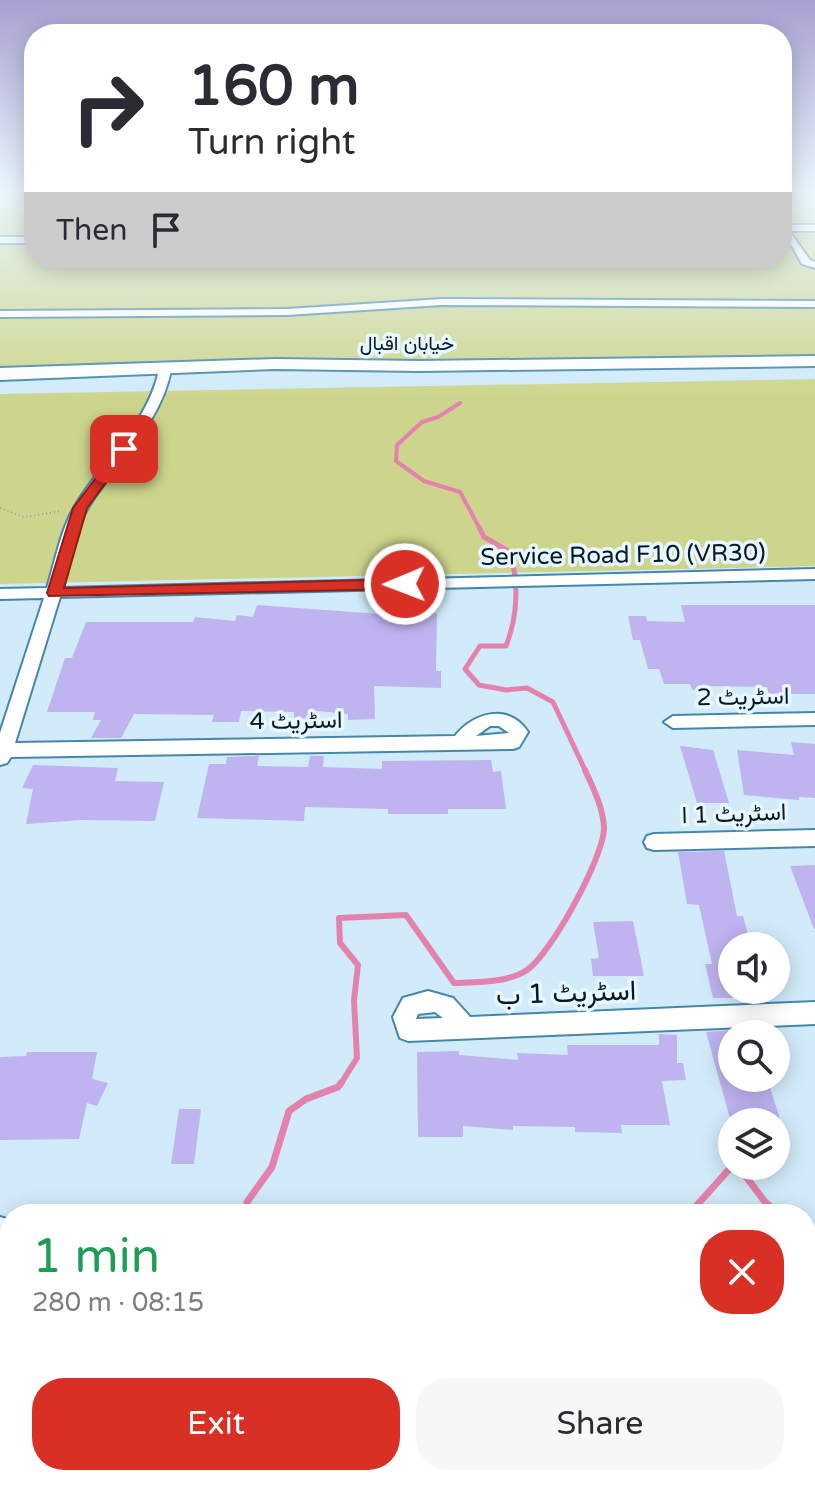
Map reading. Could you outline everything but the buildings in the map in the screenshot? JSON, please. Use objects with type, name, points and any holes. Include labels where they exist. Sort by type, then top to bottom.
[{"type":"main road","name":"خیابان اقبال","points":[[0,388],[164,377],[275,364],[420,366],[815,361]]},
{"type":"main road","name":"خیابان اقبال","points":[[0,374],[164,377],[815,375]]},
{"type":"street","points":[[0,314],[287,312],[442,302],[815,304]]},
{"type":"street","points":[[2,753],[80,508],[139,429],[164,377]]},
{"type":"street","name":"Service Road F10 (VR30)","points":[[0,594],[815,574]]},
{"type":"street","name":"اسٹریٹ 4","points":[[2,753],[513,742],[519,732],[505,722],[487,719],[471,729],[462,740]]},
{"type":"street","name":"اسٹریٹ 2","points":[[673,722],[815,719]]},
{"type":"street","name":"اسٹریٹ 1 ا","points":[[654,842],[815,838]]},
{"type":"street","name":"اسٹریٹ 1 ب","points":[[461,1023],[451,1007],[438,1000],[411,1005],[404,1017],[408,1030],[815,1013]]},
{"type":"path","points":[[0,508],[32,517],[80,508]]},
{"type":"green space","points":[[0,261],[24,261],[24,268],[792,268],[792,261],[815,261],[815,357],[369,361],[0,369]]},
{"type":"green space","points":[[815,379],[815,566],[0,584],[0,394]]},
{"type":"waterway","points":[[460,403],[438,417],[422,422],[397,445],[396,461],[424,481],[460,492],[480,529]]},
{"type":"waterway","points":[[480,529],[484,537],[510,552],[515,576],[515,611],[506,646],[480,646],[465,669],[479,685],[506,690],[527,688],[553,702],[586,772]]},
{"type":"waterway","points":[[340,1085],[357,1058],[354,1000],[358,965],[340,943],[339,918],[406,915],[454,983],[501,980],[527,970],[562,926],[586,882],[601,843],[604,829],[602,814],[585,770]]},
{"type":"waterway","points":[[247,1204],[272,1167],[289,1111],[306,1099],[341,1083]]},
{"type":"waterway","points":[[698,1204],[719,1180]]},
{"type":"waterway","points":[[748,1180],[767,1204]]},
{"type":"route","points":[[124,449],[80,508],[54,593],[405,584]]}]
